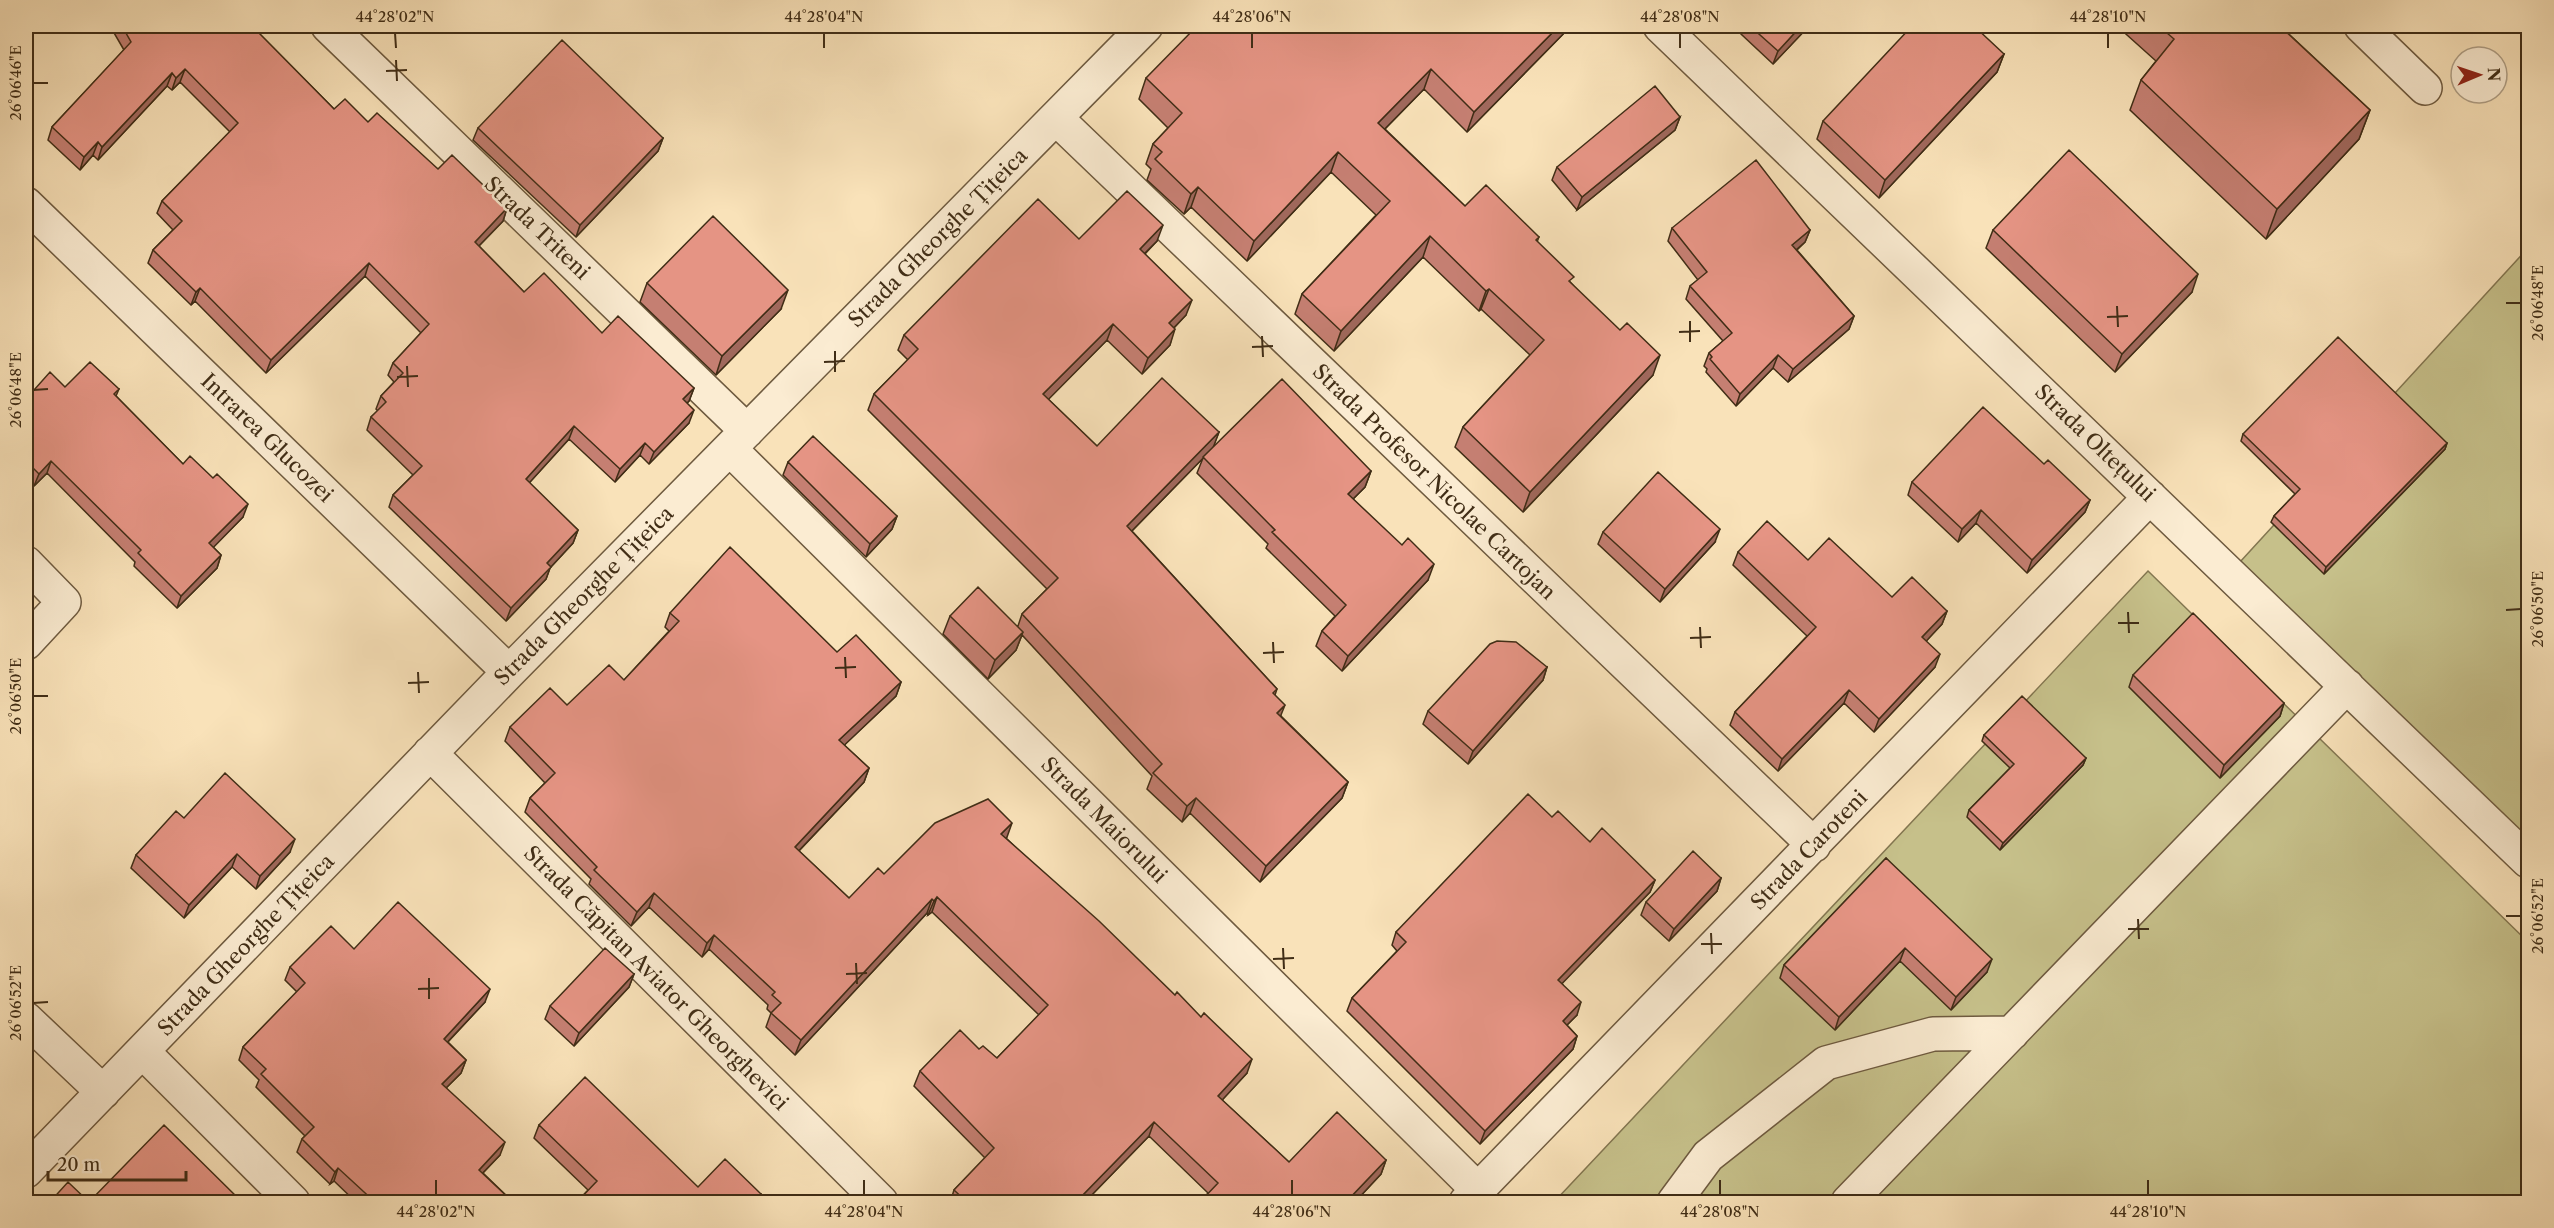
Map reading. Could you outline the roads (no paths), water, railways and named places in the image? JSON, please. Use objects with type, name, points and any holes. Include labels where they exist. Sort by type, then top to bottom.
[{"type":"street","name":"Strada Triteni","points":[[328,26],[738,440]]},
{"type":"street","name":"Strada Gheorghe Țițeica","points":[[26,1171],[508,672],[1146,26]]},
{"type":"street","name":"Strada Oltețului","points":[[1660,26],[2529,861]]},
{"type":"street","points":[[2361,26],[2425,88]]},
{"type":"street","name":"Strada Profesor Nicolae Cartojan","points":[[1056,117],[1814,845]]},
{"type":"street","name":"Intrarea Glucozei","points":[[26,204],[508,672]]},
{"type":"street","name":"Strada Maiorului","points":[[738,440],[1472,1196]]},
{"type":"street","name":"Strada Caroteni","points":[[1472,1196],[2150,497]]},
{"type":"street","points":[[26,563],[64,602],[26,643]]},
{"type":"street","points":[[1848,1203],[2346,687]]},
{"type":"street","name":"Strada Căpitan Aviator Gheorghevici","points":[[430,753],[881,1203]]},
{"type":"street","points":[[26,1019],[103,1092]]},
{"type":"street","points":[[1674,1203],[1708,1156],[1826,1063],[1933,1034],[2012,1033]]},
{"type":"street","points":[[143,1052],[294,1203]]}]
